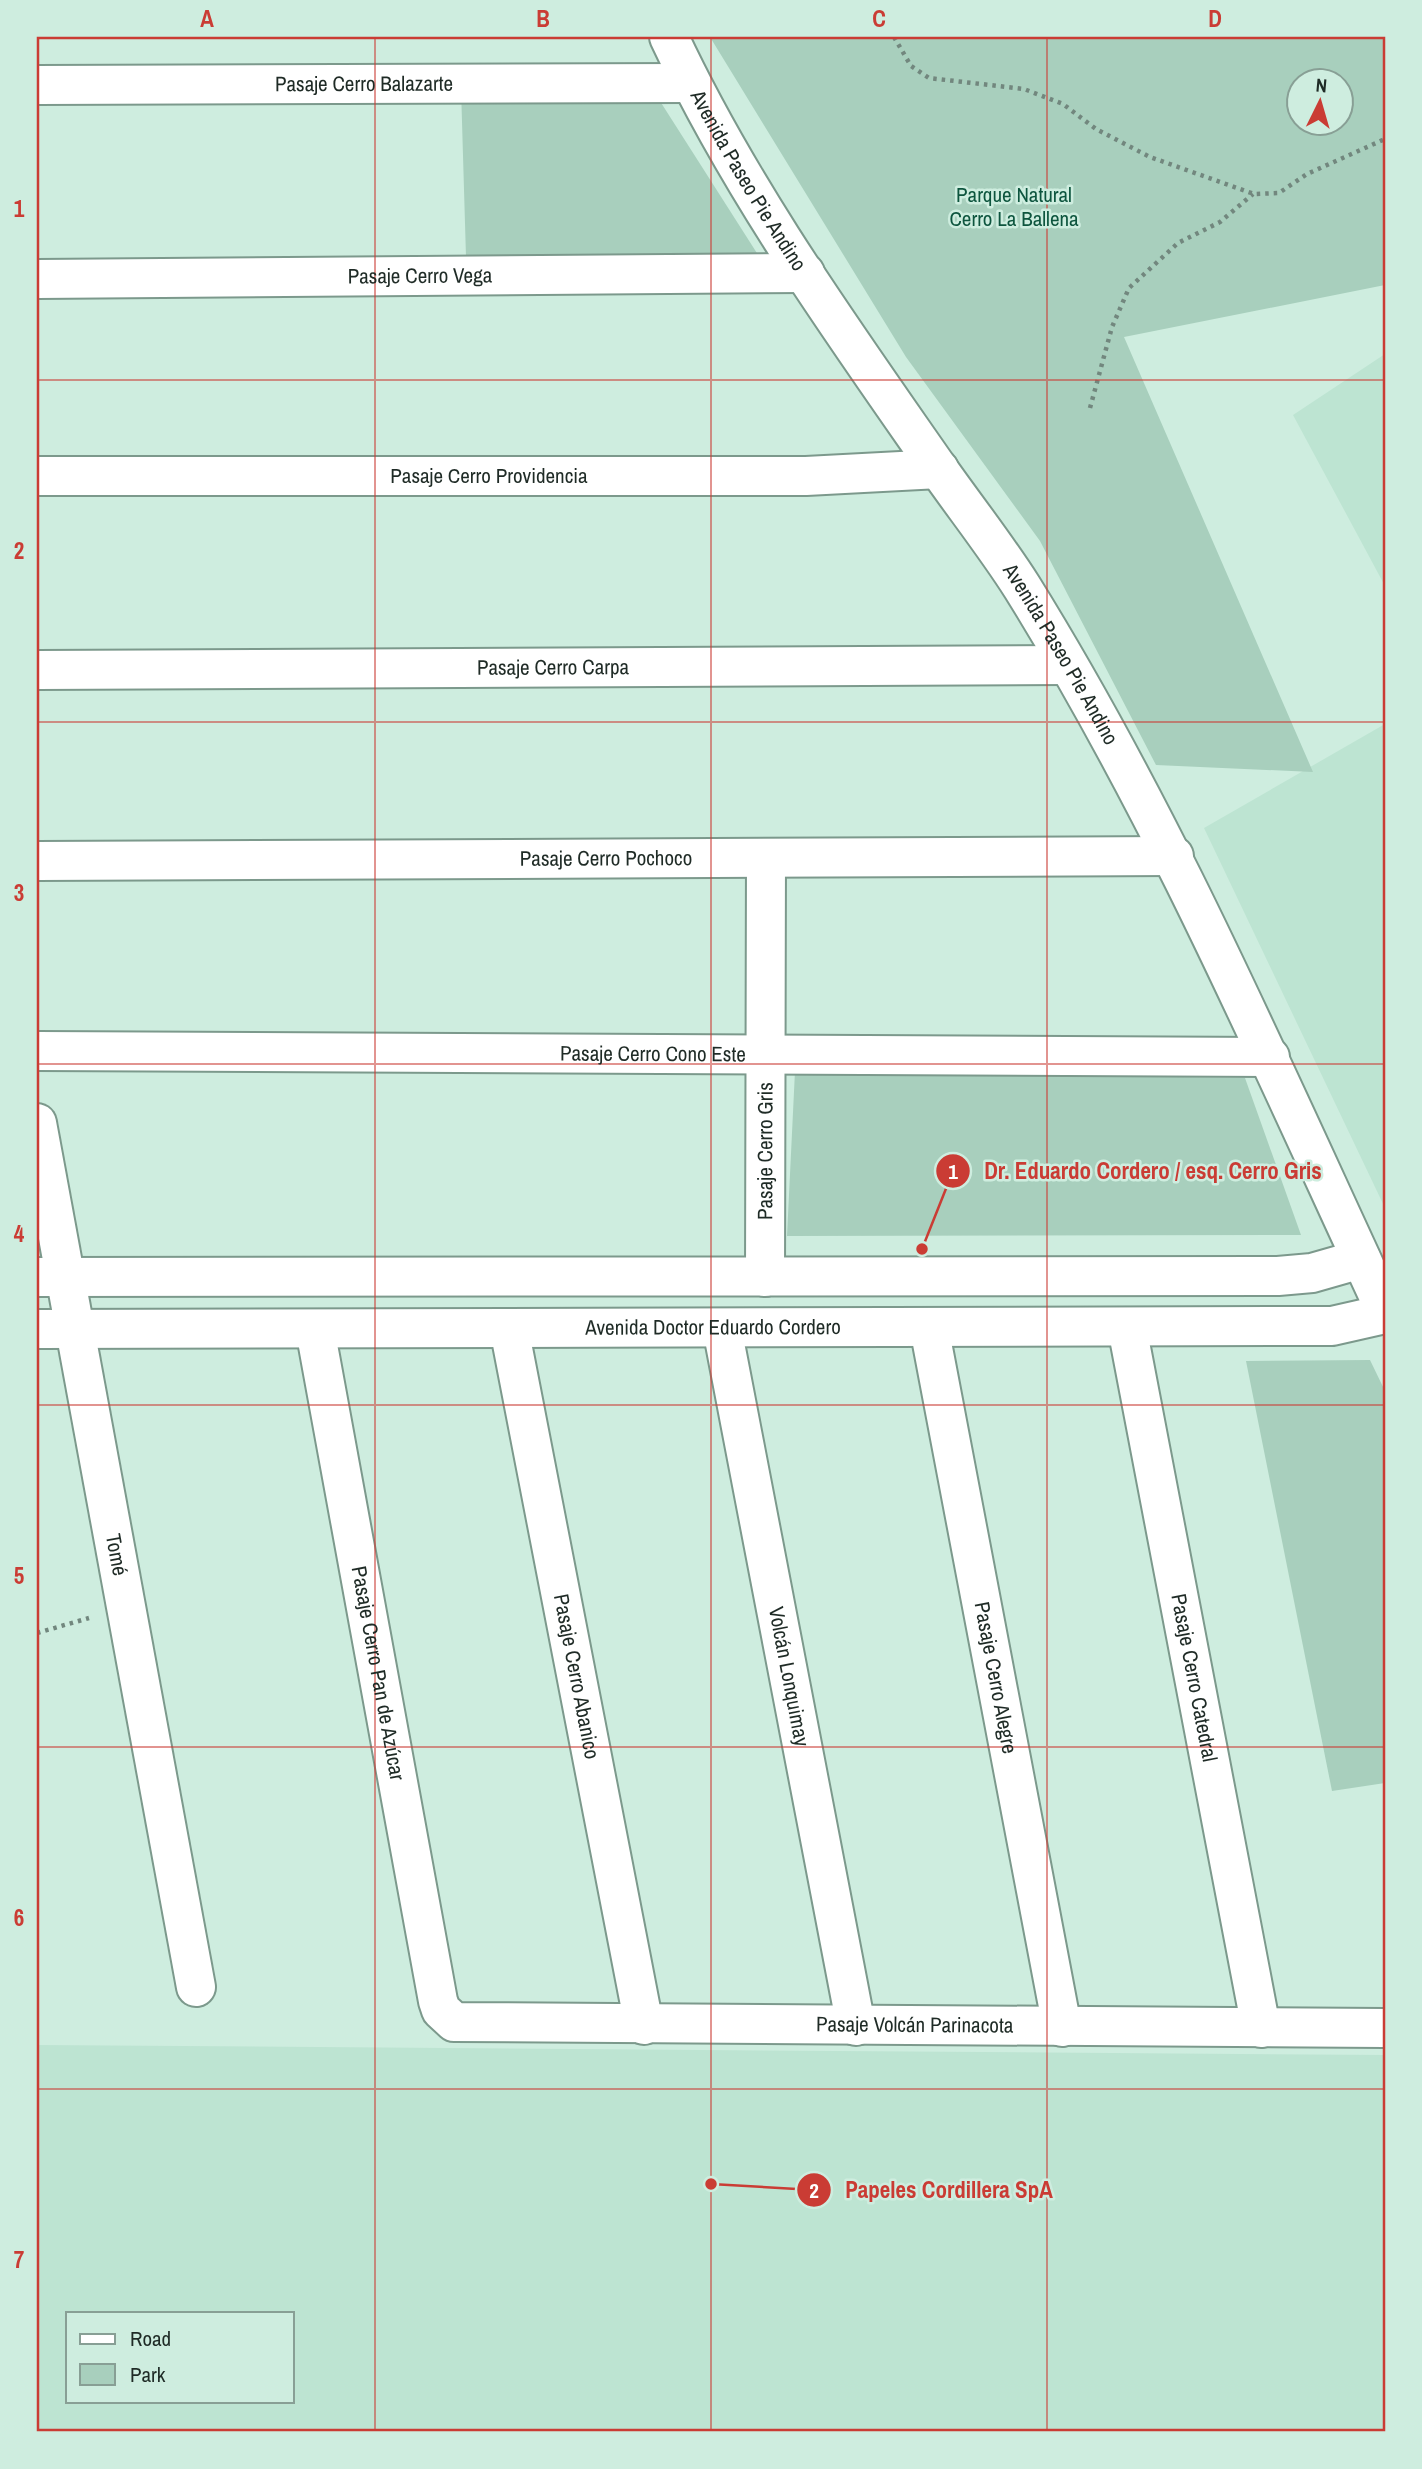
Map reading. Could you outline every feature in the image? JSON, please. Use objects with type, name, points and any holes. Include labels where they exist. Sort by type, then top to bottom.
[{"type":"street","name":"Avenida Paseo Pie Andino","points":[[668,37],[690,83],[805,273],[1020,586],[1068,665],[1174,856],[1270,1057],[1385,1312]]},
{"type":"street","name":"Pasaje Cerro Balazarte","points":[[37,85],[690,83]]},
{"type":"street","name":"Pasaje Cerro Vega","points":[[37,279],[805,273]]},
{"type":"street","name":"Pasaje Cerro Providencia","points":[[37,476],[806,476],[939,469]]},
{"type":"street","name":"Pasaje Cerro Carpa","points":[[37,670],[1068,665]]},
{"type":"street","name":"Pasaje Cerro Pochoco","points":[[37,861],[1174,856]]},
{"type":"street","name":"Pasaje Cerro Gris","points":[[765,1277],[766,858]]},
{"type":"street","name":"Pasaje Cerro Cono Este","points":[[37,1051],[1270,1057]]},
{"type":"street","name":"Tomé","points":[[37,1122],[51,1277],[77,1329],[196,1987]]},
{"type":"street","points":[[51,1277],[1278,1276],[1312,1273],[1361,1259]]},
{"type":"street","name":"Avenida Doctor Eduardo Cordero","points":[[37,1329],[1332,1326],[1385,1312]]},
{"type":"street","name":"Pasaje Cerro Alegre","points":[[929,1327],[1062,2027]]},
{"type":"street","name":"Pasaje Cerro Catedral","points":[[1127,1327],[1261,2028]]},
{"type":"street","name":"Pasaje Cerro Abanico","points":[[509,1328],[644,2025]]},
{"type":"street","name":"Volcán Lonquimay","points":[[722,1328],[856,2026]]},
{"type":"street","name":"Pasaje Cerro Pan de Azúcar","points":[[315,1329],[438,2001],[447,2017]]},
{"type":"street","name":"Pasaje Volcán Parinacota","points":[[447,2017],[463,2024],[1385,2028]]},
{"type":"path","points":[[894,37],[911,66],[929,78],[1024,89],[1063,104],[1096,129],[1150,157],[1254,194],[1279,193],[1307,174],[1385,139]]},
{"type":"path","points":[[1090,408],[1112,327],[1129,288],[1178,243],[1220,222],[1254,194]]},
{"type":"path","points":[[37,1633],[127,1607]]},
{"type":"shaded area","points":[[1385,354],[1385,586],[1293,415]]},
{"type":"shaded area","points":[[1385,724],[1385,1208],[1204,828]]},
{"type":"shaded area","points":[[37,2045],[1385,2055],[1385,2432],[37,2432]]},
{"type":"green space","name":"Parque Natural Cerro La Ballena","points":[[710,37],[1385,37],[1385,285],[1124,337],[1313,772],[1156,765],[1040,541],[906,357]]},
{"type":"green space","points":[[461,88],[658,98],[762,261],[466,257]]},
{"type":"green space","points":[[795,1071],[1245,1078],[1301,1235],[787,1236]]},
{"type":"green space","points":[[1370,1360],[1385,1391],[1385,1783],[1332,1791],[1246,1361]]},
{"type":"place","name":"Dr. Eduardo Cordero / esq. Cerro Gris","points":[[922,1249]]},
{"type":"place","name":"Papeles Cordillera SpA","points":[[711,2184]]}]
